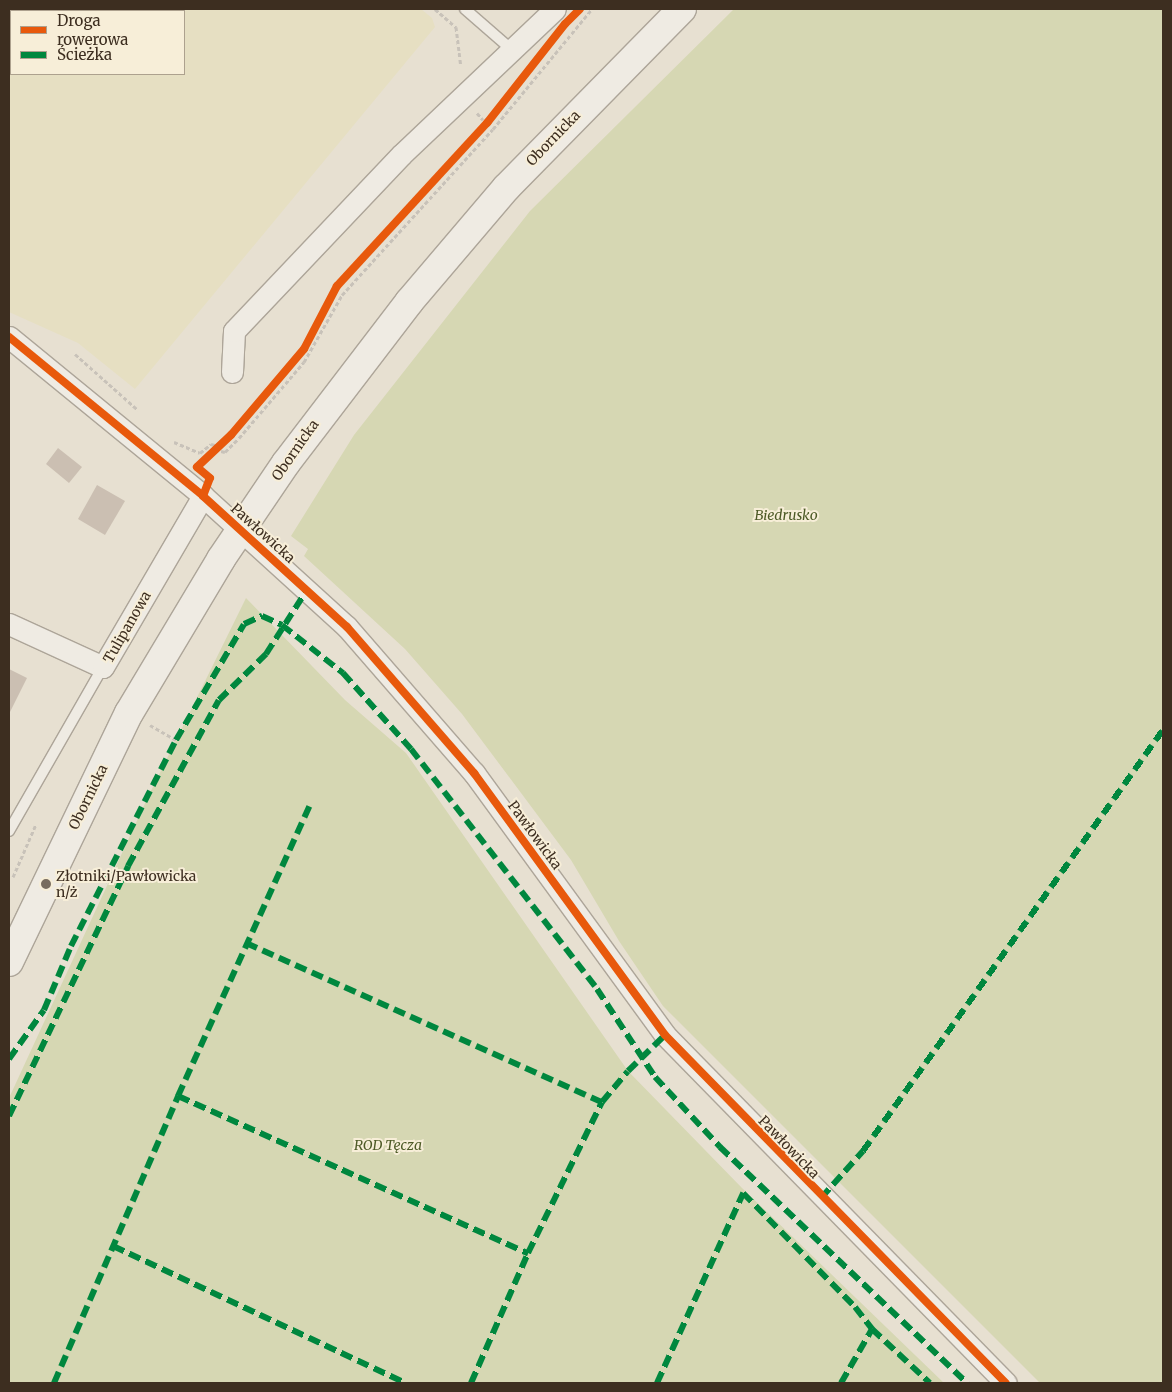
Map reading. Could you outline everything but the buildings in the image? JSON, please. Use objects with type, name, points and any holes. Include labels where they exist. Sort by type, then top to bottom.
[{"type":"main road","name":"Obornicka","points":[[9,962],[130,713],[239,531],[325,408],[409,302],[547,144],[682,9]]},
{"type":"street","points":[[232,372],[234,331],[401,155],[555,9]]},
{"type":"street","name":"Pawłowicka","points":[[9,336],[161,448],[203,496],[239,531],[334,615],[392,676],[474,774],[665,1035],[1006,1383]]},
{"type":"street","name":"Tulipanowa","points":[[9,624],[103,667],[203,496]]},
{"type":"lane","points":[[465,9],[512,50]]},
{"type":"lane","points":[[9,831],[103,667]]},
{"type":"path","points":[[434,9],[456,26],[462,70]]},
{"type":"path","points":[[221,450],[225,452],[239,438],[304,362],[315,347],[342,295],[491,128],[592,9]]},
{"type":"path","points":[[435,178],[487,123],[531,67],[512,50]]},
{"type":"path","points":[[249,411],[304,349],[327,301],[337,286]]},
{"type":"path","points":[[75,354],[145,418]]},
{"type":"path","points":[[204,461],[231,435],[243,418]]},
{"type":"path","points":[[161,448],[200,453],[211,444],[215,445]]},
{"type":"path","points":[[161,448],[178,451],[189,460]]},
{"type":"shaded area","points":[[9,9],[421,9],[432,18],[435,27],[135,389],[78,343],[9,312]]},
{"type":"green space","name":"Biedrusko","points":[[734,9],[1163,9],[1163,1383],[1040,1383],[663,1006],[619,941],[571,860],[462,714],[405,649],[304,556],[308,549],[291,536],[354,435],[530,211]]},
{"type":"green space","name":"ROD Tęcza","points":[[246,598],[345,700],[406,753],[628,1071],[742,1188],[944,1383],[9,1383],[9,1098],[147,799]]},
{"type":"marked path","points":[[9,1116],[128,866],[219,700],[266,654],[307,590]]},
{"type":"marked path","points":[[9,1059],[44,1010],[71,946],[176,740],[244,624],[262,616],[282,625],[343,673],[411,749],[597,989],[655,1077],[720,1147],[967,1383]]},
{"type":"marked path","points":[[821,1198],[863,1151],[1163,730]]},
{"type":"marked path","points":[[54,1383],[178,1096],[310,805]]},
{"type":"marked path","points":[[246,943],[602,1102]]},
{"type":"marked path","points":[[471,1383],[528,1253],[602,1102],[628,1071],[665,1035]]},
{"type":"marked path","points":[[178,1096],[528,1253]]},
{"type":"marked path","points":[[657,1383],[743,1193],[855,1307],[872,1329],[930,1383]]},
{"type":"marked path","points":[[113,1246],[406,1383]]},
{"type":"marked path","points":[[841,1383],[872,1329]]},
{"type":"cycle path","points":[[203,496],[210,478],[197,467],[231,435],[304,349],[337,286],[487,123],[565,24],[580,9]]},
{"type":"cycle path","points":[[9,337],[203,496],[347,627],[474,773],[665,1035],[1006,1383]]},
{"type":"place","name":"Złotniki/Pawłowicka n/ż","points":[[46,884]]}]
